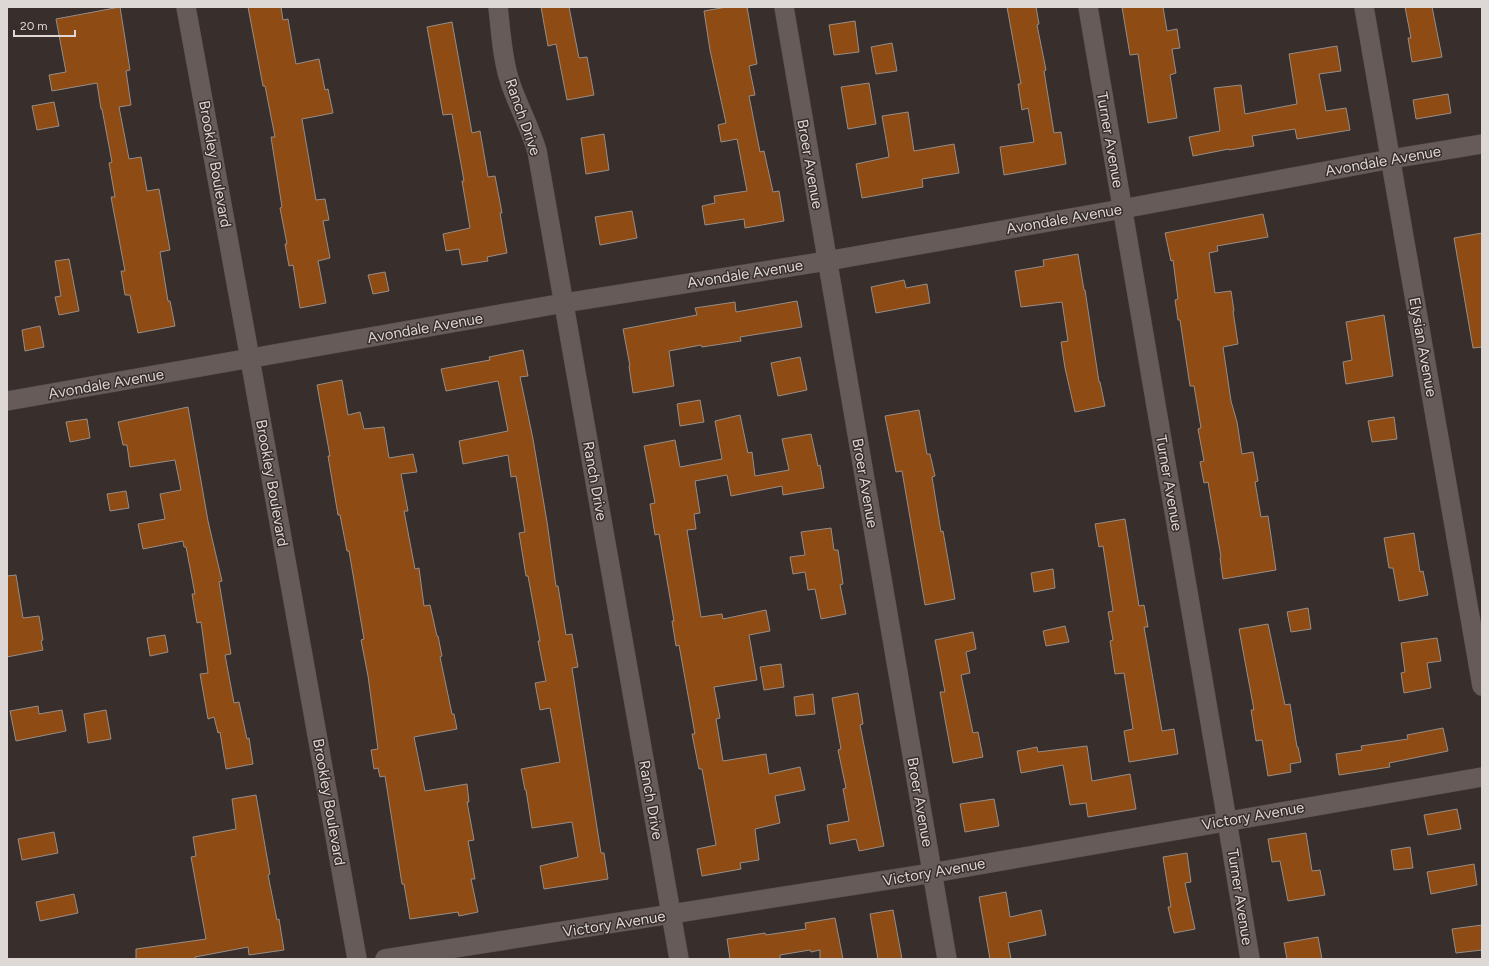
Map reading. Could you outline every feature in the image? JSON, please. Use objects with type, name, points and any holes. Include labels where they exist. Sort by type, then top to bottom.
[{"type":"street","name":"Brookley Boulevard","points":[[186,7],[357,959]]},
{"type":"street","name":"Ranch Drive","points":[[498,7],[504,59],[508,74],[532,133],[537,151],[679,959]]},
{"type":"street","name":"Broer Avenue","points":[[784,7],[947,959]]},
{"type":"street","name":"Turner Avenue","points":[[1088,7],[1250,959]]},
{"type":"street","name":"Elysian Avenue","points":[[1364,7],[1482,686]]},
{"type":"street","name":"Avondale Avenue","points":[[7,401],[564,303],[827,261],[1122,209],[1391,159],[1482,144]]},
{"type":"street","name":"Victory Avenue","points":[[385,959],[671,915],[932,872],[1482,777]]},
{"type":"building","points":[[120,7],[130,70],[126,71],[131,105],[119,107],[129,159],[141,157],[147,191],[159,189],[170,250],[160,252],[168,301],[170,301],[175,326],[138,333],[130,295],[125,295],[121,271],[125,271],[111,197],[115,197],[109,163],[112,162],[97,83],[52,91],[49,75],[66,72],[56,19]]},
{"type":"building","points":[[248,7],[281,7],[283,20],[288,19],[296,64],[319,59],[325,90],[328,89],[333,113],[302,119],[316,200],[325,199],[329,220],[323,221],[330,258],[318,261],[326,303],[300,308],[293,265],[289,266],[285,244],[287,244],[280,208],[282,207],[271,137],[275,137],[265,86],[263,86]]},
{"type":"building","points":[[541,7],[569,7],[579,58],[587,57],[594,95],[567,100],[556,44],[548,46]]},
{"type":"building","points":[[727,7],[747,7],[757,64],[749,66],[755,95],[749,96],[760,152],[764,151],[773,192],[779,191],[784,221],[745,228],[744,219],[705,225],[702,206],[715,203],[714,196],[747,191],[737,139],[721,142],[718,125],[726,123],[710,50],[704,11]]},
{"type":"building","points":[[1007,7],[1036,7],[1039,24],[1037,25],[1046,70],[1044,71],[1054,133],[1061,132],[1066,164],[1004,175],[1000,147],[1034,142],[1028,108],[1022,110],[1018,84],[1021,84]]},
{"type":"building","points":[[1122,7],[1163,7],[1167,31],[1177,29],[1180,48],[1172,49],[1176,73],[1170,75],[1177,118],[1148,123],[1138,54],[1130,55]]},
{"type":"building","points":[[1405,7],[1432,7],[1442,57],[1412,62],[1408,38],[1411,38]]},
{"type":"building","points":[[855,21],[859,52],[834,55],[829,25]]},
{"type":"building","points":[[452,22],[472,133],[480,131],[488,177],[495,176],[502,213],[500,213],[507,253],[487,257],[488,261],[462,265],[459,249],[446,251],[443,234],[470,228],[462,181],[464,181],[452,114],[443,115],[427,27]]},
{"type":"building","points":[[892,43],[897,71],[876,74],[871,47]]},
{"type":"building","points":[[1337,46],[1341,71],[1319,74],[1326,111],[1346,108],[1350,130],[1297,139],[1295,129],[1252,136],[1254,146],[1193,156],[1189,137],[1220,131],[1214,88],[1241,85],[1245,114],[1297,104],[1289,54]]},
{"type":"building","points":[[869,83],[876,124],[848,129],[841,87]]},
{"type":"building","points":[[1448,94],[1451,113],[1416,119],[1413,100]]},
{"type":"building","points":[[54,102],[59,126],[37,130],[32,106]]},
{"type":"building","points":[[908,112],[914,151],[954,144],[959,173],[922,179],[923,187],[862,198],[856,164],[889,157],[882,116]]},
{"type":"building","points":[[604,134],[609,170],[586,174],[581,138]]},
{"type":"building","points":[[632,211],[637,238],[600,245],[595,217]]},
{"type":"building","points":[[1263,214],[1268,237],[1217,246],[1218,251],[1209,253],[1215,293],[1231,291],[1238,344],[1223,347],[1231,401],[1237,422],[1242,454],[1253,452],[1258,481],[1255,482],[1261,517],[1268,516],[1276,570],[1223,579],[1221,557],[1208,482],[1204,483],[1200,462],[1204,461],[1198,429],[1201,428],[1194,386],[1190,386],[1180,320],[1178,320],[1175,300],[1178,299],[1173,260],[1171,261],[1165,233]]},
{"type":"building","points":[[1482,233],[1482,347],[1473,348],[1454,238]]},
{"type":"building","points":[[1078,254],[1099,382],[1105,406],[1075,412],[1061,342],[1068,341],[1062,302],[1021,307],[1015,271],[1044,266],[1043,260]]},
{"type":"building","points":[[69,259],[79,311],[59,315],[55,297],[61,296],[55,261]]},
{"type":"building","points":[[385,272],[389,291],[373,294],[368,275]]},
{"type":"building","points":[[904,280],[906,288],[927,284],[930,303],[876,313],[871,287]]},
{"type":"building","points":[[797,301],[802,327],[740,337],[741,341],[702,347],[701,345],[669,351],[674,386],[633,393],[630,366],[623,329],[697,315],[695,308],[735,302],[736,312]]},
{"type":"building","points":[[1384,315],[1393,376],[1346,384],[1343,362],[1352,360],[1346,322]]},
{"type":"building","points":[[40,326],[44,347],[25,351],[22,330]]},
{"type":"building","points":[[523,350],[528,376],[520,377],[533,439],[556,586],[558,586],[566,635],[572,634],[578,667],[572,668],[601,853],[604,853],[608,879],[544,889],[540,866],[578,857],[572,822],[532,828],[521,769],[560,762],[550,708],[540,710],[535,683],[546,681],[538,641],[540,641],[528,576],[526,576],[519,533],[525,532],[516,476],[511,477],[508,455],[463,464],[459,441],[508,431],[498,381],[446,391],[441,369],[490,360],[489,357]]},
{"type":"building","points":[[800,357],[807,390],[778,396],[771,363]]},
{"type":"building","points":[[342,380],[348,415],[360,412],[364,429],[384,427],[389,458],[413,454],[417,472],[401,474],[408,511],[404,511],[415,569],[419,568],[424,606],[430,605],[438,636],[442,656],[440,657],[452,714],[454,714],[457,729],[414,737],[425,791],[467,784],[469,802],[467,802],[474,840],[468,841],[475,879],[471,879],[478,912],[459,916],[458,912],[410,919],[404,884],[402,884],[385,776],[380,777],[378,768],[374,769],[371,750],[378,749],[368,676],[361,640],[364,639],[349,551],[347,551],[340,515],[338,515],[328,456],[330,456],[317,385]]},
{"type":"building","points":[[700,400],[704,422],[680,426],[677,404]]},
{"type":"building","points":[[188,407],[208,521],[222,581],[219,582],[231,654],[225,655],[234,703],[239,702],[247,739],[249,738],[253,764],[226,769],[220,732],[218,733],[214,717],[208,719],[200,674],[208,673],[201,622],[197,623],[192,594],[195,594],[186,547],[184,547],[183,541],[143,549],[138,524],[165,519],[160,494],[181,490],[175,460],[130,467],[127,445],[123,445],[118,422]]},
{"type":"building","points":[[919,410],[927,454],[930,454],[935,476],[932,477],[941,532],[943,531],[955,599],[925,605],[902,471],[896,472],[885,416]]},
{"type":"building","points":[[740,415],[748,453],[752,452],[755,476],[789,470],[782,439],[811,434],[818,466],[820,465],[824,488],[783,495],[782,486],[731,496],[727,475],[695,481],[700,513],[694,514],[696,529],[687,530],[701,617],[722,614],[723,619],[766,610],[770,631],[749,635],[757,680],[714,687],[720,718],[716,719],[723,761],[766,754],[769,774],[800,767],[805,790],[775,796],[780,823],[755,829],[759,860],[740,863],[741,869],[702,876],[697,849],[716,845],[702,769],[699,769],[692,734],[695,734],[679,645],[676,646],[672,621],[674,621],[659,534],[655,535],[650,504],[655,503],[644,446],[675,440],[680,467],[722,459],[715,421]]},
{"type":"building","points":[[1394,417],[1397,439],[1372,442],[1368,421]]},
{"type":"building","points":[[87,419],[90,438],[70,442],[66,422]]},
{"type":"building","points":[[126,491],[129,508],[110,511],[107,494]]},
{"type":"building","points":[[1125,519],[1139,606],[1144,605],[1148,627],[1144,627],[1162,731],[1174,729],[1178,754],[1129,762],[1124,731],[1133,729],[1124,673],[1115,674],[1110,641],[1113,640],[1108,612],[1113,611],[1103,546],[1099,547],[1095,524]]},
{"type":"building","points":[[831,528],[834,550],[838,550],[843,584],[840,585],[846,614],[821,619],[815,589],[808,590],[805,572],[793,574],[790,557],[805,555],[801,532]]},
{"type":"building","points":[[1414,533],[1420,572],[1423,571],[1428,595],[1399,601],[1393,568],[1389,568],[1384,538]]},
{"type":"building","points":[[1053,569],[1055,588],[1034,592],[1031,573]]},
{"type":"building","points":[[16,575],[23,618],[39,616],[43,650],[7,657],[7,576]]},
{"type":"building","points":[[1308,608],[1311,629],[1291,632],[1287,612]]},
{"type":"building","points":[[1268,624],[1285,705],[1290,704],[1301,762],[1290,764],[1291,772],[1268,776],[1262,740],[1256,741],[1251,710],[1254,710],[1239,629]]},
{"type":"building","points":[[1065,626],[1069,642],[1046,646],[1043,631]]},
{"type":"building","points":[[973,632],[976,649],[966,652],[970,673],[961,675],[973,733],[978,732],[983,757],[953,763],[940,692],[945,692],[935,640]]},
{"type":"building","points":[[165,635],[168,652],[150,656],[147,638]]},
{"type":"building","points":[[1437,638],[1441,661],[1427,663],[1431,688],[1404,693],[1401,673],[1405,672],[1401,643]]},
{"type":"building","points":[[781,664],[784,687],[764,690],[760,667]]},
{"type":"building","points":[[858,693],[863,724],[860,725],[884,846],[859,851],[856,839],[830,844],[827,825],[849,821],[843,789],[846,788],[838,750],[841,749],[832,698]]},
{"type":"building","points":[[813,694],[815,714],[796,716],[794,697]]},
{"type":"building","points":[[38,706],[39,714],[62,710],[66,731],[16,741],[10,711]]},
{"type":"building","points":[[106,710],[111,739],[88,743],[84,714]]},
{"type":"building","points":[[1443,728],[1448,751],[1389,763],[1390,767],[1339,775],[1336,754],[1362,750],[1361,746],[1408,739],[1407,735]]},
{"type":"building","points":[[1087,746],[1092,781],[1130,774],[1136,809],[1088,817],[1086,803],[1070,805],[1063,765],[1021,773],[1017,751],[1037,747],[1038,752]]},
{"type":"building","points":[[256,795],[270,874],[268,875],[277,920],[279,919],[284,950],[249,955],[248,947],[195,957],[196,959],[136,959],[136,949],[206,939],[191,857],[196,856],[193,837],[236,829],[232,799]]},
{"type":"building","points":[[994,799],[999,826],[965,832],[960,804]]},
{"type":"building","points":[[1457,809],[1461,829],[1428,835],[1424,815]]},
{"type":"building","points":[[54,832],[58,853],[22,860],[18,839]]},
{"type":"building","points":[[1306,833],[1312,871],[1320,870],[1325,895],[1288,901],[1280,861],[1272,862],[1268,839]]},
{"type":"building","points":[[1410,847],[1413,868],[1394,870],[1391,850]]},
{"type":"building","points":[[1187,853],[1191,882],[1185,883],[1195,929],[1174,933],[1168,907],[1171,907],[1163,857]]},
{"type":"building","points":[[1474,864],[1477,885],[1431,894],[1427,872]]},
{"type":"building","points":[[1006,892],[1010,917],[1041,910],[1046,935],[1008,943],[1011,959],[990,959],[979,897]]},
{"type":"building","points":[[74,894],[78,913],[40,921],[36,902]]},
{"type":"building","points":[[893,910],[902,959],[878,959],[870,914]]},
{"type":"building","points":[[835,918],[843,959],[820,959],[820,950],[811,952],[810,950],[780,955],[780,959],[730,959],[727,939],[806,929],[805,923]]},
{"type":"building","points":[[1482,925],[1482,950],[1456,953],[1452,929]]},
{"type":"building","points":[[1318,937],[1322,959],[1287,959],[1284,943]]}]
